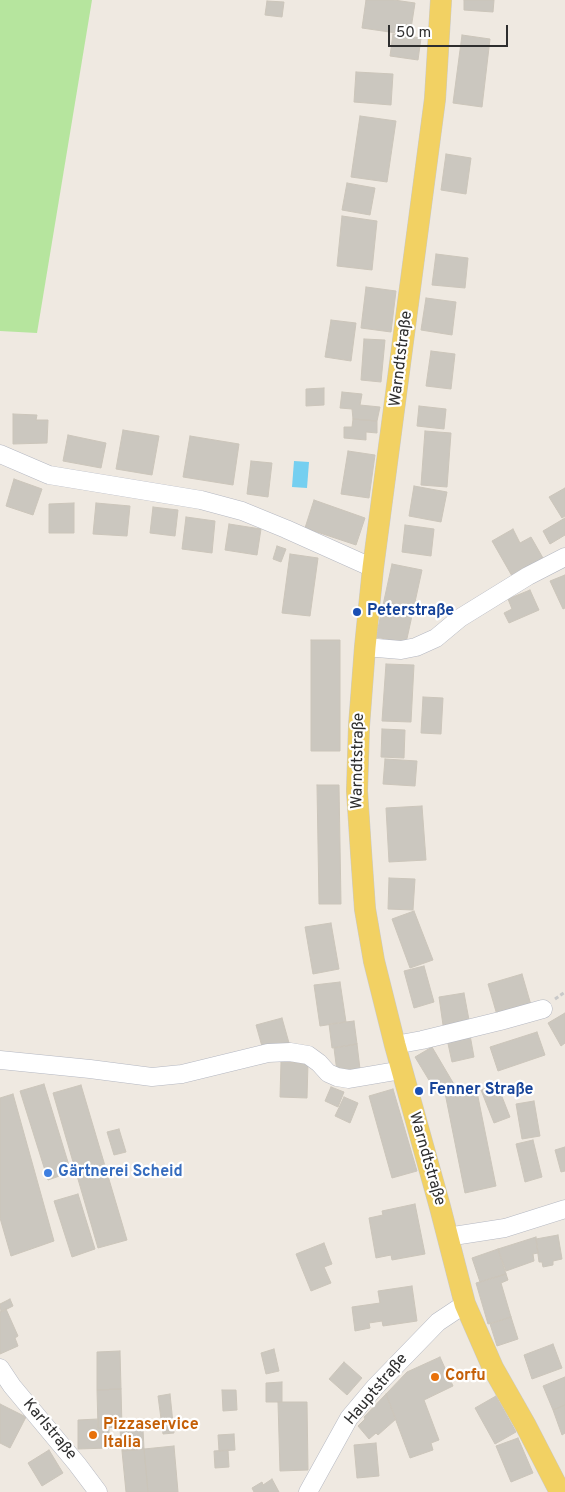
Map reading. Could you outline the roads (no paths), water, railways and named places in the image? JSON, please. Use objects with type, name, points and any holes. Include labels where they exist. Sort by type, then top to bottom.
[{"type":"main road","name":"Warndtstraße","points":[[441,0],[435,99],[365,648],[356,791],[365,908],[374,960],[395,1045],[438,1198],[465,1304],[493,1368],[560,1492]]},
{"type":"street","points":[[0,454],[49,476],[201,500],[242,511],[374,568]]},
{"type":"street","points":[[365,648],[401,650],[416,647],[436,638],[460,618],[528,576],[565,557]]},
{"type":"street","points":[[395,1045],[484,1025],[543,1008]]},
{"type":"street","points":[[0,1060],[90,1068],[152,1077],[182,1074],[268,1053],[290,1052],[308,1055],[328,1073],[349,1079],[402,1070]]},
{"type":"street","points":[[447,1236],[505,1228],[565,1209]]},
{"type":"street","name":"Hauptstraße","points":[[308,1492],[350,1418],[375,1387],[438,1322],[465,1304]]},
{"type":"street","name":"Karlstraße","points":[[0,1368],[12,1386],[98,1492]]},
{"type":"water","points":[[294,461],[309,462],[307,488],[292,487]]},
{"type":"place","name":"Peterstraße","points":[[357,612]]},
{"type":"place","name":"Fenner Straße","points":[[419,1091]]},
{"type":"place","name":"Gärtnerei Scheid","points":[[48,1173]]},
{"type":"place","name":"Corfu","points":[[435,1377]]},
{"type":"place","name":"Pizzaservice Italia","points":[[93,1435]]}]
